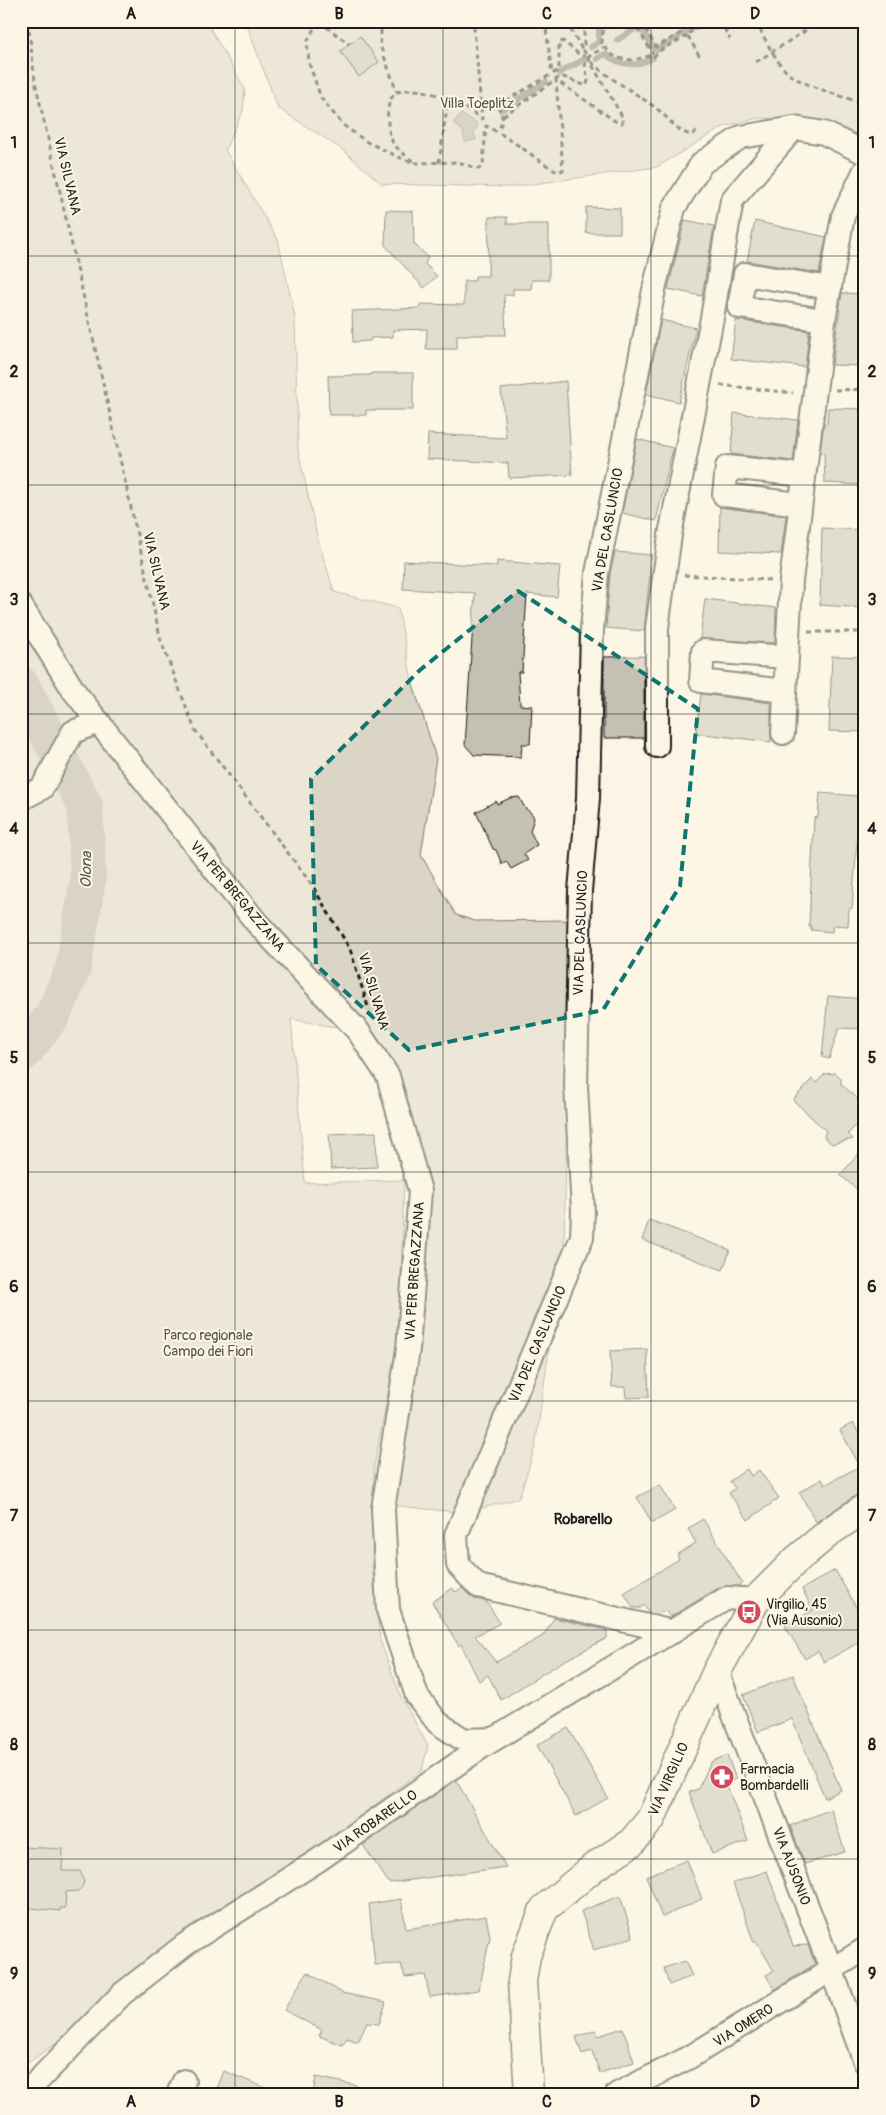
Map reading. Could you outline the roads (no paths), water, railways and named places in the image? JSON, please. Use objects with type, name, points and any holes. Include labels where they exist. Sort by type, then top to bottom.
[{"type":"main road","name":"VIA VIRGILIO","points":[[529,2094],[522,1981],[526,1956],[544,1910],[594,1867],[632,1842],[651,1819],[717,1671],[756,1600],[794,1561],[832,1530],[865,1508]]},
{"type":"street","name":"VIA DEL CASLUNCIO","points":[[673,1632],[478,1586],[458,1565],[456,1535],[582,1237],[576,1086],[580,891],[588,798],[592,630],[597,573],[655,285],[674,208],[702,164],[741,137],[794,128],[824,133],[865,153]]},
{"type":"street","points":[[657,746],[657,628],[664,574],[732,200],[794,128]]},
{"type":"street","points":[[783,733],[791,581],[824,320],[843,216],[865,170]]},
{"type":"street","points":[[824,320],[739,307],[745,274],[830,288]]},
{"type":"street","points":[[780,314],[785,281]]},
{"type":"street","points":[[800,504],[724,494],[728,467],[803,475]]},
{"type":"street","points":[[762,499],[765,471]]},
{"type":"street","name":"VIA PER BREGAZZANA","points":[[21,606],[74,691],[256,922],[358,1031],[388,1076],[420,1191],[408,1349],[383,1509],[388,1610],[417,1696],[438,1723],[464,1740],[494,1739]]},
{"type":"street","points":[[785,691],[701,681],[703,650],[787,657]]},
{"type":"street","points":[[742,686],[745,654]]},
{"type":"street","points":[[21,799],[42,788],[73,732],[99,722]]},
{"type":"street","name":"VIA ROBARELLO","points":[[25,2094],[122,1994],[186,1944],[317,1861],[494,1739],[727,1598],[756,1600]]},
{"type":"street","name":"VIA AUSONIO","points":[[717,1671],[832,1970],[865,2062]]},
{"type":"street","name":"VIA OMERO","points":[[617,2094],[690,2057],[865,1949]]},
{"type":"waterway","points":[[591,47],[599,42],[599,21]]},
{"type":"waterway","points":[[688,31],[704,21]]},
{"type":"waterway","points":[[617,40],[638,27]]},
{"type":"waterway","points":[[641,28],[654,49]]},
{"type":"waterway","points":[[657,50],[684,33]]},
{"type":"waterway","points":[[597,59],[605,54],[616,61],[634,64],[653,58]]},
{"type":"waterway","points":[[559,73],[585,59]]},
{"type":"waterway","points":[[501,110],[546,82]]},
{"type":"waterway","name":"Olona","points":[[21,684],[85,806],[88,880],[73,969],[53,1015],[21,1055]]},
{"type":"place","name":"Virgilio, 45 (Via Ausonio)","points":[[749,1612]]},
{"type":"place","name":"Farmacia Bombardelli","points":[[722,1777]]},
{"type":"district","name":"Robarello","points":[[583,1519]]},
{"type":"park label","name":"Villa Toeplitz","points":[[477,103]]},
{"type":"park label","name":"Parco regionale Campo dei Fiori","points":[[208,1344]]}]
